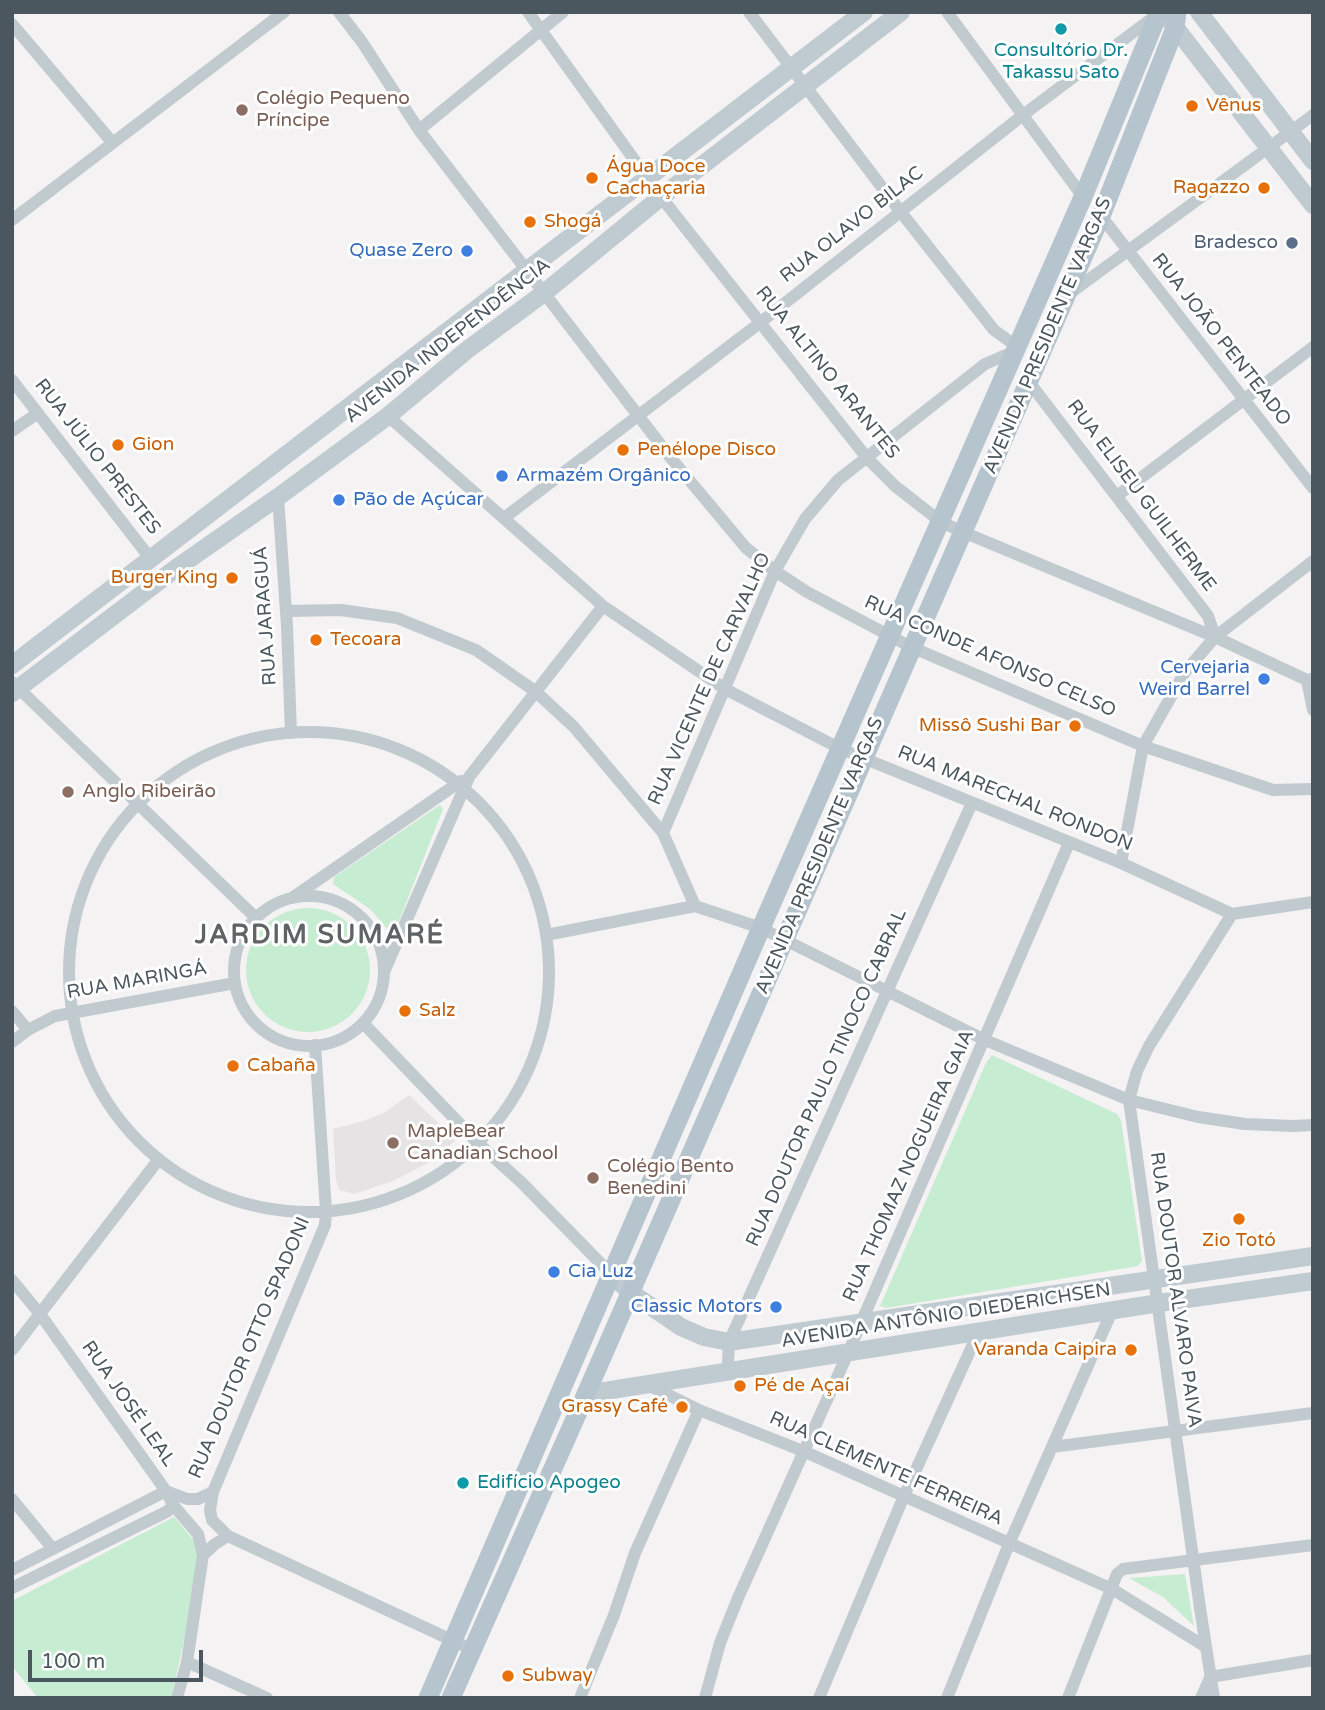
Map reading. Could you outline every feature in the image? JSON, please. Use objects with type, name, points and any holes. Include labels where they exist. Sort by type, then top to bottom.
[{"type":"main road","name":"AVENIDA INDEPENDÊNCIA","points":[[12,665],[864,12]]},
{"type":"main road","name":"AVENIDA INDEPENDÊNCIA","points":[[14,688],[388,416],[661,197],[901,12]]},
{"type":"main road","points":[[1199,12],[1313,162]]},
{"type":"main road","points":[[1170,15],[1313,205]]},
{"type":"main road","name":"AVENIDA PRESIDENTE VARGAS","points":[[428,1698],[1015,349],[1083,197],[1170,15]]},
{"type":"main road","name":"AVENIDA PRESIDENTE VARGAS","points":[[452,1697],[1101,216],[1170,15]]},
{"type":"main road","points":[[1015,349],[1045,310],[1145,80]]},
{"type":"main road","name":"AVENIDA ANTÔNIO DIEDERICHSEN","points":[[612,1275],[630,1292],[681,1327],[704,1337],[729,1342],[1313,1256]]},
{"type":"main road","name":"AVENIDA ANTÔNIO DIEDERICHSEN","points":[[586,1394],[1159,1303],[1313,1282]]},
{"type":"street","points":[[12,220],[284,12]]},
{"type":"street","name":"RUA CONDE AFONSO CELSO","points":[[339,12],[362,42],[419,130],[670,457],[739,539],[775,571],[807,592],[911,647],[1143,746],[1273,790],[1313,789]]},
{"type":"street","name":"RUA ALTINO ARANTES","points":[[528,12],[661,197],[867,457],[895,486],[942,522],[962,532],[1215,637],[1310,680]]},
{"type":"street","points":[[419,130],[563,12]]},
{"type":"street","points":[[749,12],[900,211],[995,330],[1015,349]]},
{"type":"street","points":[[947,12],[1083,197]]},
{"type":"street","name":"RUA OLAVO BILAC","points":[[504,517],[761,322],[1023,115],[1170,15]]},
{"type":"street","points":[[12,24],[113,142]]},
{"type":"street","points":[[1065,296],[1313,115]]},
{"type":"street","name":"RUA JOÃO PENTEADO","points":[[1101,216],[1313,488]]},
{"type":"street","points":[[1117,496],[1242,398],[1313,347]]},
{"type":"street","name":"RUA VICENTE DE CARVALHO","points":[[663,834],[775,571],[805,519],[838,480],[985,364],[1015,349]]},
{"type":"street","name":"RUA JÚLIO PRESTES","points":[[12,380],[150,558]]},
{"type":"street","name":"RUA ELISEU GUILHERME","points":[[1029,382],[1208,616],[1215,637]]},
{"type":"street","points":[[12,432],[38,413]]},
{"type":"street","name":"RUA MARECHAL RONDON","points":[[388,416],[603,606],[724,690],[841,749],[1121,863],[1232,914]]},
{"type":"street","name":"RUA JARAGUÁ","points":[[278,497],[291,733]]},
{"type":"street","points":[[1121,863],[1143,746],[1185,672],[1215,637],[1313,561]]},
{"type":"street","points":[[463,783],[291,898],[272,905],[256,918],[245,932],[237,948],[235,983],[248,1013],[272,1036],[293,1044],[315,1045],[341,1038],[363,1023],[379,999],[384,972],[463,783],[603,606]]},
{"type":"street","points":[[286,611],[341,610],[397,618],[476,650],[535,691],[574,727],[663,834],[695,906]]},
{"type":"street","points":[[1194,629],[1208,616]]},
{"type":"street","points":[[1310,680],[1313,710]]},
{"type":"street","points":[[14,688],[256,918]]},
{"type":"street","points":[[291,733],[350,736],[406,753],[463,783],[495,820],[519,855],[536,894],[546,935],[548,992],[543,1026],[529,1069],[507,1108],[478,1143],[452,1165],[423,1183],[360,1206],[327,1211],[291,1211],[255,1205],[221,1195],[189,1179],[159,1159],[118,1118],[88,1068],[71,1012],[68,967],[76,911],[86,879],[108,839],[136,804],[162,781],[223,747],[257,737],[291,733]]},
{"type":"street","name":"RUA DOUTOR PAULO TINOCO CABRAL","points":[[731,1371],[728,1362],[729,1342],[972,803]]},
{"type":"street","name":"RUA THOMAZ NOGUEIRA GAIA","points":[[705,1698],[720,1643],[733,1609],[848,1353],[1069,843]]},
{"type":"street","points":[[291,898],[314,896],[336,901],[356,912],[372,929],[381,949],[384,972]]},
{"type":"street","points":[[1232,914],[1313,902]]},
{"type":"street","points":[[546,935],[695,906],[761,928],[985,1040],[1129,1100],[1245,1124],[1313,1125]]},
{"type":"street","name":"RUA DOUTOR ALVARO PAIVA","points":[[1214,1698],[1129,1100],[1137,1071],[1149,1046],[1232,914]]},
{"type":"street","name":"RUA MARINGÁ","points":[[12,1042],[27,1030],[55,1016],[235,983]]},
{"type":"street","points":[[12,1011],[27,1030]]},
{"type":"street","points":[[363,1023],[478,1143],[522,1182],[612,1275]]},
{"type":"street","name":"RUA DOUTOR OTTO SPADONI","points":[[166,1491],[187,1499],[198,1499],[213,1492],[325,1225],[327,1211],[315,1045]]},
{"type":"street","points":[[12,1350],[159,1159]]},
{"type":"street","name":"RUA JOSÉ LEAL","points":[[12,1280],[40,1314],[166,1491],[173,1505],[198,1534],[204,1555]]},
{"type":"street","points":[[947,1698],[1009,1544],[1112,1311]]},
{"type":"street","points":[[819,1698],[904,1496],[979,1331]]},
{"type":"street","name":"RUA CLEMENTE FERREIRA","points":[[645,1383],[699,1410],[803,1451],[1112,1589],[1206,1647]]},
{"type":"street","points":[[580,1698],[614,1615],[635,1553],[699,1410]]},
{"type":"street","points":[[1052,1447],[1313,1413]]},
{"type":"street","points":[[12,1570],[166,1491]]},
{"type":"street","points":[[213,1492],[210,1510],[212,1520],[228,1536],[473,1650]]},
{"type":"street","points":[[12,1499],[54,1549]]},
{"type":"street","points":[[12,1588],[168,1511],[173,1505]]},
{"type":"street","points":[[177,1698],[187,1662],[204,1555],[228,1536]]},
{"type":"street","points":[[1068,1698],[1117,1574],[1123,1569],[1313,1545]]},
{"type":"street","points":[[452,1697],[453,1640]]},
{"type":"street","points":[[1201,1698],[1210,1678],[1313,1660]]},
{"type":"street","points":[[187,1662],[267,1698]]},
{"type":"shaded area","name":"MapleBear Canadian School","points":[[409,1095],[455,1141],[432,1161],[393,1181],[354,1194],[339,1190],[333,1129],[384,1113]]},
{"type":"green space","points":[[440,805],[443,809],[397,926],[395,931],[390,932],[370,909],[333,884],[334,877]]},
{"type":"green space","points":[[308,908],[332,913],[352,926],[365,946],[370,970],[365,994],[352,1014],[332,1027],[308,1032],[284,1027],[264,1014],[251,994],[246,970],[251,946],[264,926],[284,913]]},
{"type":"green space","points":[[992,1055],[1117,1114],[1121,1120],[1142,1261],[1138,1266],[886,1308],[880,1306],[986,1063]]},
{"type":"green space","points":[[174,1517],[204,1552],[171,1698],[38,1698],[12,1666],[12,1601]]},
{"type":"green space","points":[[1185,1574],[1194,1626],[1163,1597],[1129,1578]]},
{"type":"place","name":"Consultório Dr. Takassu Sato","points":[[1061,29]]},
{"type":"place","name":"Vênus","points":[[1192,106]]},
{"type":"place","name":"Colégio Pequeno Príncipe","points":[[242,110]]},
{"type":"place","name":"Água Doce Cachaçaria","points":[[592,178]]},
{"type":"place","name":"Ragazzo","points":[[1264,188]]},
{"type":"place","name":"Shogá","points":[[530,222]]},
{"type":"place","name":"Bradesco","points":[[1292,243]]},
{"type":"place","name":"Quase Zero","points":[[467,251]]},
{"type":"place","name":"Gion","points":[[118,445]]},
{"type":"place","name":"Penélope Disco","points":[[623,450]]},
{"type":"place","name":"Armazém Orgânico","points":[[502,476]]},
{"type":"place","name":"Pão de Açúcar","points":[[339,500]]},
{"type":"place","name":"Burger King","points":[[232,578]]},
{"type":"place","name":"Tecoara","points":[[316,640]]},
{"type":"place","name":"Cervejaria Weird Barrel","points":[[1264,679]]},
{"type":"place","name":"Missô Sushi Bar","points":[[1075,726]]},
{"type":"place","name":"Anglo Ribeirão","points":[[68,792]]},
{"type":"place","name":"Salz","points":[[405,1011]]},
{"type":"place","name":"Cabaña","points":[[233,1066]]},
{"type":"place","name":"MapleBear Canadian School","points":[[393,1143]]},
{"type":"place","name":"Colégio Bento Benedini","points":[[593,1178]]},
{"type":"place","name":"Zio Totó","points":[[1239,1219]]},
{"type":"place","name":"Cia Luz","points":[[554,1272]]},
{"type":"place","name":"Classic Motors","points":[[776,1307]]},
{"type":"place","name":"Varanda Caipira","points":[[1131,1350]]},
{"type":"place","name":"Pé de Açaí","points":[[740,1386]]},
{"type":"place","name":"Grassy Café","points":[[682,1407]]},
{"type":"place","name":"Edifício Apogeo","points":[[463,1483]]},
{"type":"place","name":"Subway","points":[[508,1676]]},
{"type":"district","name":"JARDIM SUMARÉ","points":[[320,936]]}]
